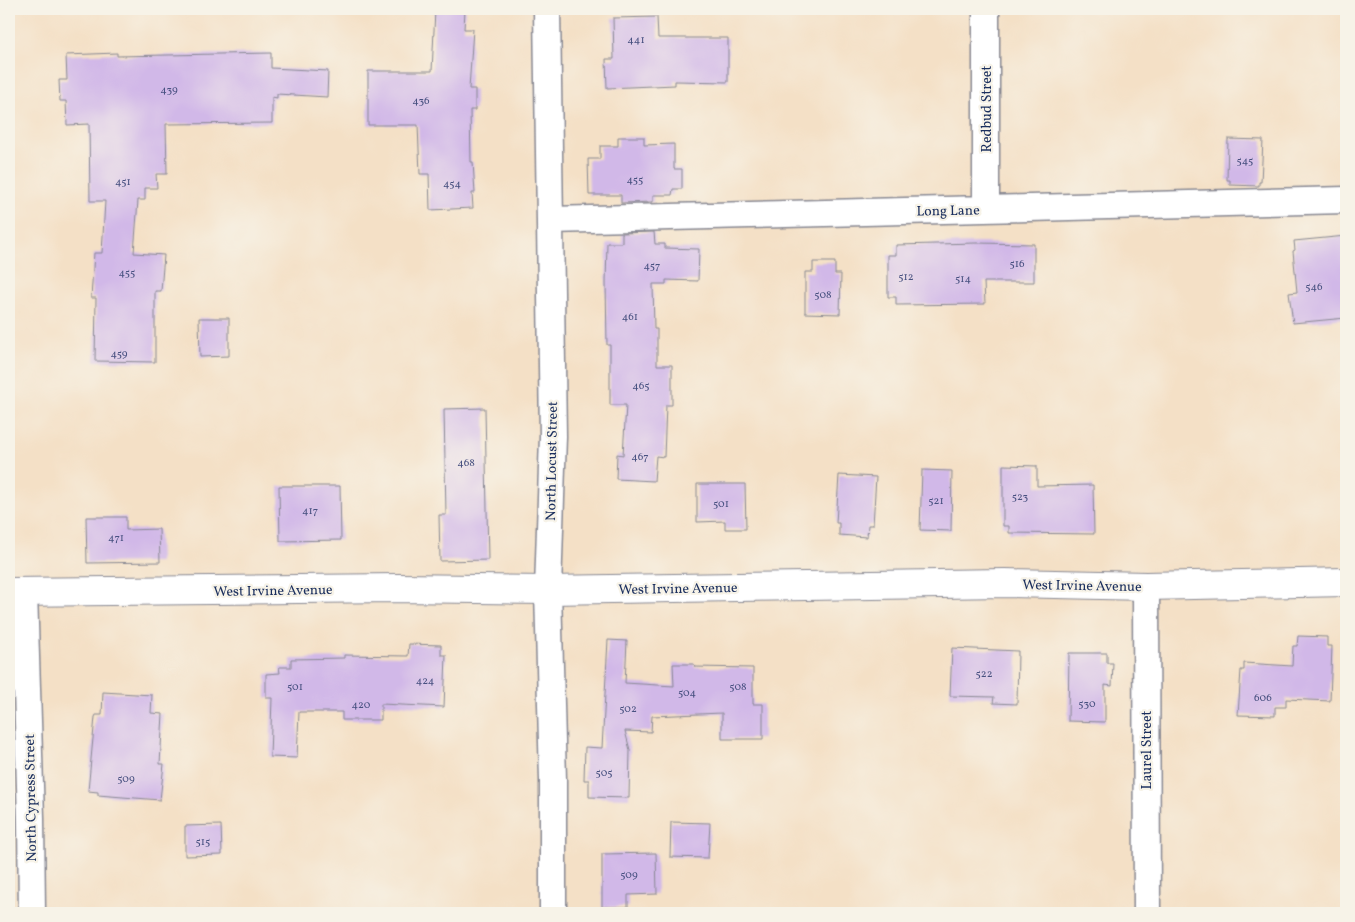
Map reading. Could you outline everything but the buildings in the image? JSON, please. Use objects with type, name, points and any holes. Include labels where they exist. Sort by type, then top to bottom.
[{"type":"street","name":"North Locust Street","points":[[547,9],[553,436],[548,590],[553,780],[553,913]]},
{"type":"street","name":"Redbud Street","points":[[986,9],[986,209]]},
{"type":"street","name":"Long Lane","points":[[550,220],[1346,200]]},
{"type":"street","name":"West Irvine Avenue","points":[[16,592],[399,588],[548,590],[1005,583],[1146,586],[1346,582]]},
{"type":"street","name":"Laurel Street","points":[[1146,586],[1147,913]]},
{"type":"street","name":"North Cypress Street","points":[[16,592],[31,818],[32,913]]}]
